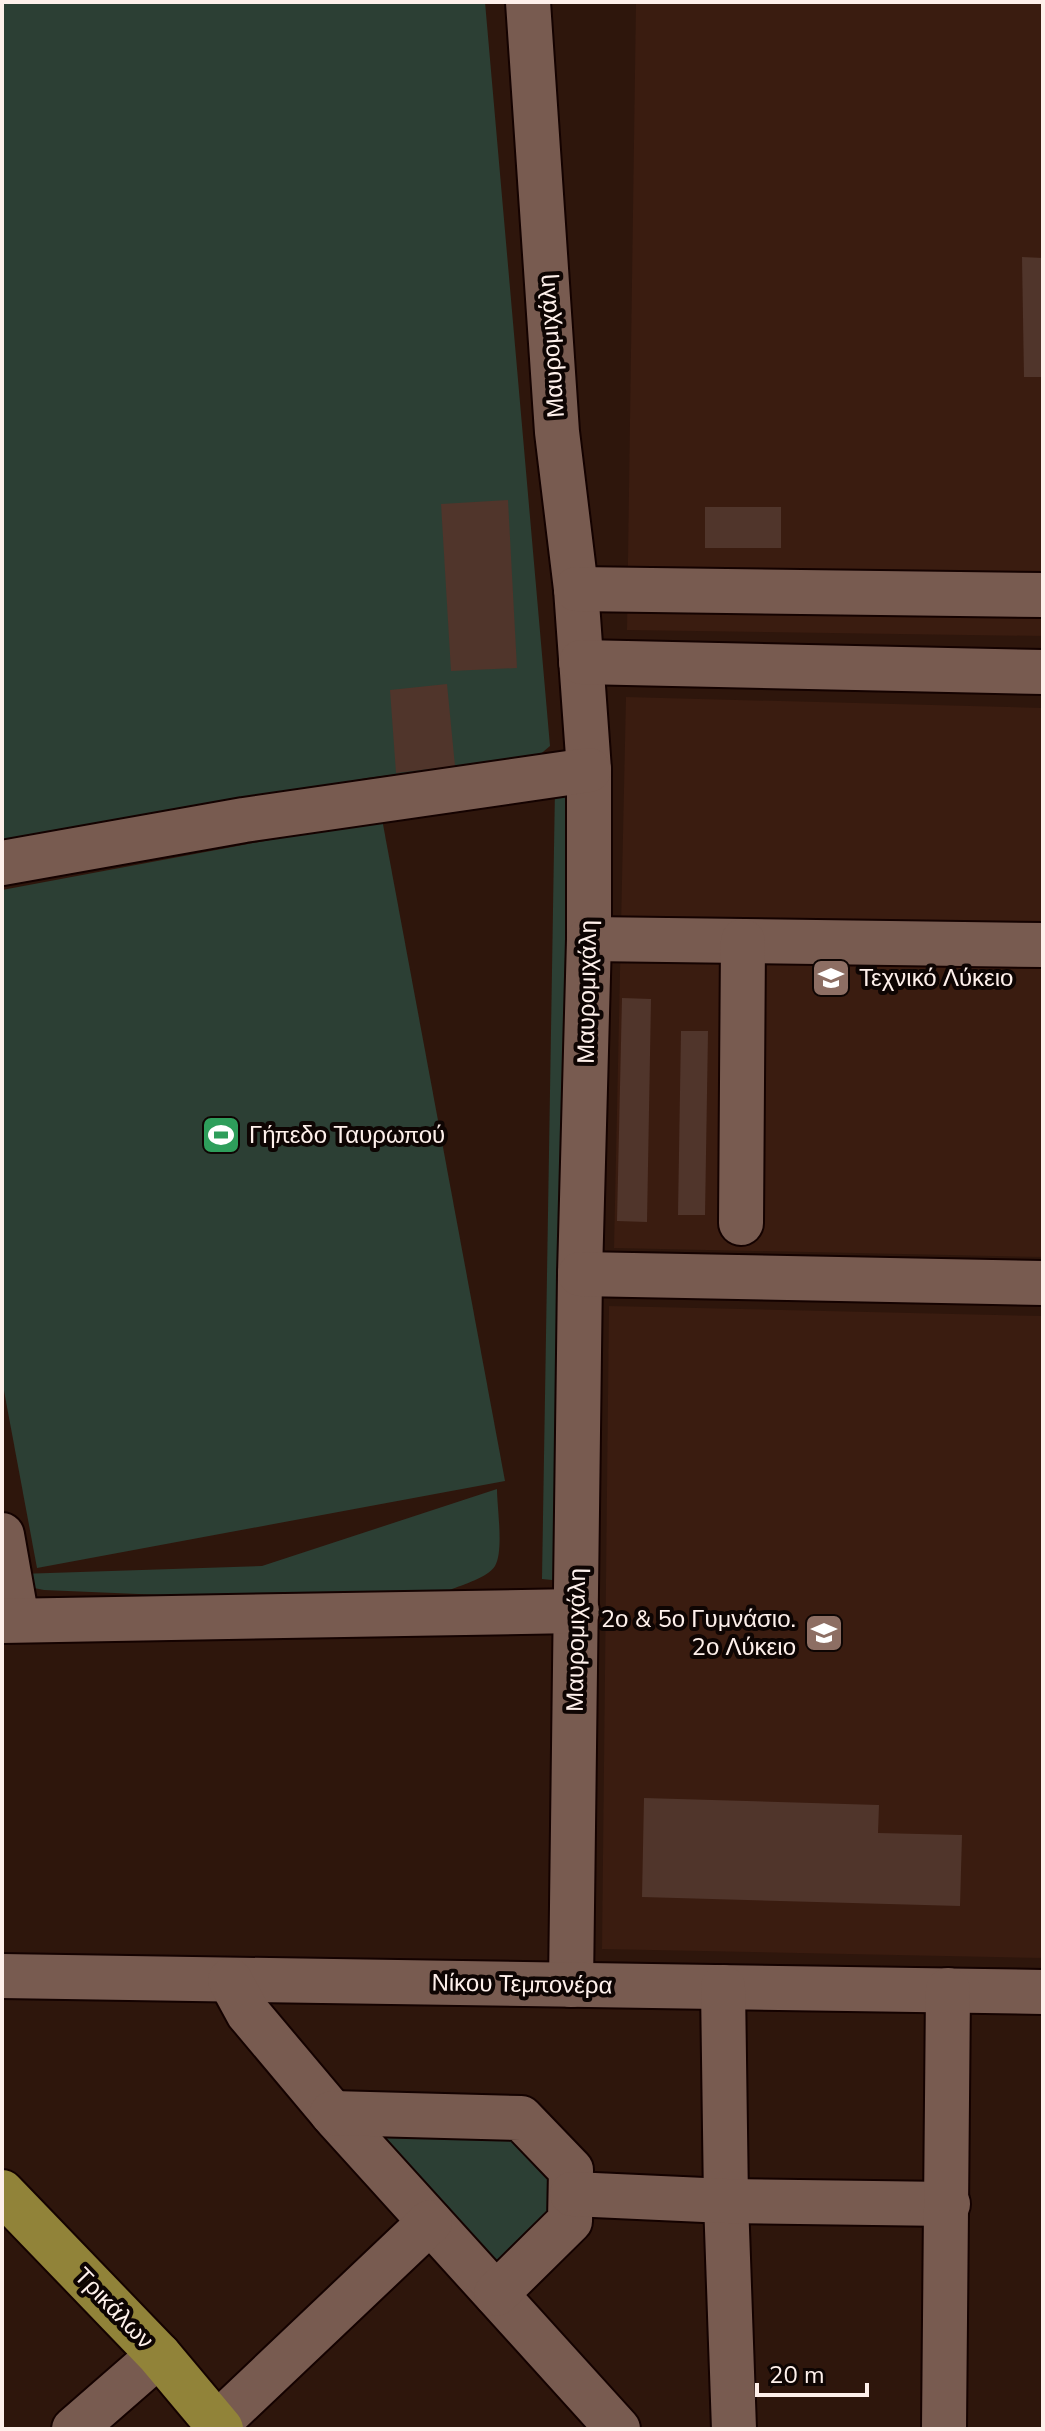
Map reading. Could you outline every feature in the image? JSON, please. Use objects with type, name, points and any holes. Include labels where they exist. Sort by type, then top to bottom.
[{"type":"main road","name":"Τρικάλων","points":[[2,2192],[159,2355],[219,2426]]},
{"type":"street","name":"Μαυρομιχάλη","points":[[528,2],[557,432],[576,589],[589,770],[589,939],[580,1274],[571,1985]]},
{"type":"street","points":[[576,589],[1043,595]]},
{"type":"street","points":[[581,662],[1043,672]]},
{"type":"street","points":[[2,863],[244,820],[589,770]]},
{"type":"street","points":[[589,939],[1043,945]]},
{"type":"street","points":[[741,1223],[743,941]]},
{"type":"street","points":[[580,1274],[1043,1283]]},
{"type":"street","points":[[2,1535],[10,1620],[577,1611]]},
{"type":"street","name":"Νίκου Τεμπονέρα","points":[[2,1976],[1043,1992]]},
{"type":"street","points":[[230,1980],[248,2013],[332,2113],[618,2429]]},
{"type":"street","points":[[723,1987],[734,2429]]},
{"type":"street","points":[[944,2429],[948,1990]]},
{"type":"street","points":[[332,2113],[521,2118],[571,2170],[570,2221],[496,2294]]},
{"type":"street","points":[[572,2194],[726,2201],[948,2204]]},
{"type":"street","points":[[219,2426],[430,2222]]},
{"type":"street","points":[[74,2429],[159,2355]]},
{"type":"shaded area","points":[[636,2],[1043,2],[1043,636],[627,630]]},
{"type":"shaded area","name":"Τεχνικό Λύκειο","points":[[626,697],[1043,708],[1043,1257],[614,1248]]},
{"type":"shaded area","name":"2ο & 5ο Γυμνάσιο. 2ο Λύκειο","points":[[609,1306],[1043,1316],[1043,1958],[602,1949]]},
{"type":"green space","points":[[2,2],[485,2],[550,746],[537,757],[367,778],[2,846]]},
{"type":"green space","points":[[568,786],[552,1580],[542,1579],[555,788]]},
{"type":"green space","name":"Γήπεδο Ταυρωπού","points":[[382,819],[505,1481],[37,1568],[2,1380],[2,890]]},
{"type":"green space","points":[[497,1489],[500,1540],[495,1566],[481,1577],[450,1590],[185,1596],[44,1590],[24,1586],[19,1574],[262,1566]]},
{"type":"green space","points":[[339,2119],[518,2123],[564,2173],[564,2216],[491,2287]]},
{"type":"building","points":[[1022,257],[1043,258],[1043,377],[1024,377]]},
{"type":"building","points":[[508,500],[517,668],[451,671],[441,504]]},
{"type":"building","points":[[705,507],[781,507],[781,548],[705,548]]},
{"type":"building","points":[[447,684],[455,766],[396,773],[390,690]]},
{"type":"building","points":[[622,998],[651,999],[647,1222],[617,1221]]},
{"type":"building","points":[[681,1031],[708,1031],[705,1215],[678,1215]]},
{"type":"building","points":[[644,1798],[879,1805],[878,1833],[962,1835],[960,1906],[642,1897]]},
{"type":"place","name":"Τεχνικό Λύκειο","points":[[831,978]]},
{"type":"place","name":"Γήπεδο Ταυρωπού","points":[[221,1135]]},
{"type":"place","name":"2ο & 5ο Γυμνάσιο. 2ο Λύκειο","points":[[824,1633]]}]
